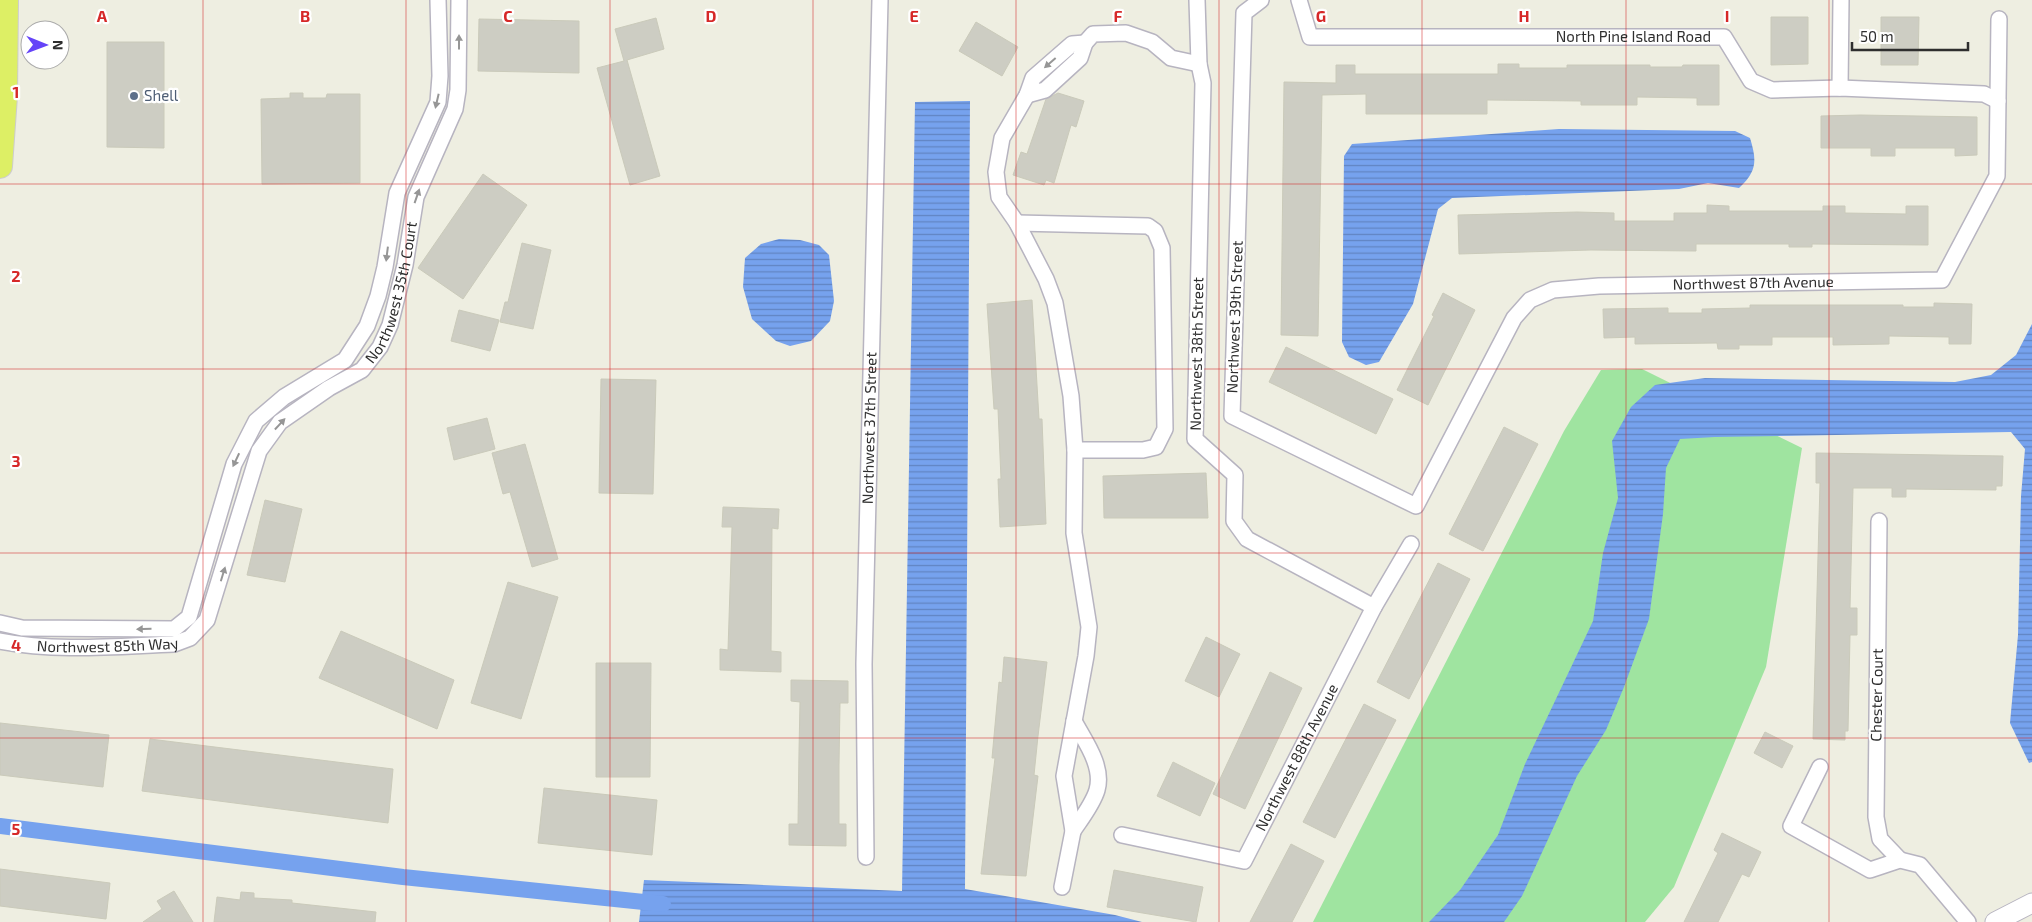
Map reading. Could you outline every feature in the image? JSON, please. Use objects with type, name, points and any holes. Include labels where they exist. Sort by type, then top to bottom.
[{"type":"main road","points":[[0,166],[5,96],[6,0]]},
{"type":"street","name":"Northwest 35th Court","points":[[189,617],[234,464],[256,421],[284,397],[345,360],[367,326],[378,296],[385,267],[397,193],[438,102],[440,76],[438,0]]},
{"type":"street","name":"Northwest 35th Court","points":[[207,620],[214,604],[248,482],[259,451],[280,422],[329,388],[362,370],[380,346],[390,325],[405,265],[416,197],[430,164],[450,127],[455,110],[458,90],[459,0]]},
{"type":"street","name":"Northwest 37th Street","points":[[866,857],[865,654],[880,0]]},
{"type":"street","name":"Northwest 38th Street","points":[[1197,0],[1199,64],[1203,83],[1195,439],[1235,475],[1234,522],[1247,539],[1374,607]]},
{"type":"street","name":"Northwest 39th Street","points":[[1261,0],[1244,13],[1232,416],[1416,506]]},
{"type":"street","name":"North Pine Island Road","points":[[1299,0],[1310,38],[1724,37],[1751,81],[1772,90],[1840,88],[1984,94],[1998,101]]},
{"type":"street","points":[[1840,88],[1842,0]]},
{"type":"street","name":"Northwest 87th Avenue","points":[[1416,506],[1514,318],[1530,300],[1553,290],[1599,286],[1942,280],[1997,176],[1999,19]]},
{"type":"street","points":[[1073,831],[1064,776],[1090,627],[1074,533],[1075,450],[1071,396],[1055,303],[1046,279],[1017,223],[999,197],[996,172],[1002,138],[1027,95],[1045,90],[1080,58],[1084,43],[1093,34],[1126,33],[1152,42],[1170,58],[1199,64]]},
{"type":"street","name":"Northwest 38th Street","points":[[1017,223],[1148,226],[1155,230],[1162,248],[1164,429],[1156,447],[1143,450],[1075,450]]},
{"type":"street","name":"Chester Court","points":[[1879,521],[1876,817],[1880,838],[1900,860]]},
{"type":"street","name":"Northwest 88th Avenue","points":[[1122,835],[1244,861],[1374,607],[1410,544]]},
{"type":"street","points":[[198,590],[207,620]]},
{"type":"street","name":"Northwest 85th Way","points":[[0,623],[22,628],[174,629],[189,617]]},
{"type":"street","name":"Northwest 85th Way","points":[[0,641],[21,645],[53,647],[174,644],[190,638],[207,620]]},
{"type":"street","points":[[1062,887],[1073,831],[1097,790],[1098,772],[1093,756],[1074,721]]},
{"type":"street","points":[[1820,767],[1791,826],[1870,870],[1900,860],[1920,865],[1968,922]]},
{"type":"street","points":[[1994,922],[2032,902]]},
{"type":"green space","points":[[1642,369],[1802,448],[1766,667],[1674,887],[1645,922],[1313,922],[1564,431],[1601,370]]},
{"type":"water","points":[[970,101],[965,889],[1115,915],[1142,922],[639,922],[644,880],[902,891],[915,102]]},
{"type":"water","points":[[1559,129],[1735,131],[1750,138],[1754,153],[1754,165],[1749,176],[1739,188],[1708,183],[1679,189],[1452,198],[1438,209],[1413,304],[1379,362],[1366,365],[1349,357],[1342,342],[1344,156],[1352,144]]},
{"type":"water","points":[[779,239],[800,240],[819,245],[829,255],[834,301],[830,321],[811,341],[790,346],[776,341],[752,319],[743,287],[745,258],[761,244]]},
{"type":"water","points":[[2032,324],[2032,762],[2029,763],[2010,723],[2018,635],[2021,496],[2025,449],[2011,432],[1680,439],[1666,468],[1663,514],[1649,619],[1606,730],[1577,776],[1522,896],[1504,922],[1429,922],[1460,890],[1498,835],[1525,764],[1593,621],[1603,553],[1618,498],[1612,441],[1631,407],[1655,385],[1705,378],[1955,382],[1991,375],[2016,355]]},
{"type":"building","points":[[1771,17],[1808,17],[1808,64],[1771,65]]},
{"type":"building","points":[[1881,17],[1919,17],[1918,65],[1881,65]]},
{"type":"building","points":[[656,18],[664,49],[627,60],[660,176],[630,185],[597,68],[624,61],[615,29]]},
{"type":"building","points":[[479,19],[579,21],[579,73],[478,71]]},
{"type":"building","points":[[976,22],[1018,47],[1002,76],[959,51]]},
{"type":"building","points":[[107,42],[164,42],[164,148],[107,147]]},
{"type":"building","points":[[1498,64],[1519,64],[1519,68],[1567,68],[1567,65],[1682,67],[1683,65],[1719,65],[1719,105],[1697,105],[1697,98],[1637,97],[1637,105],[1581,105],[1581,101],[1487,100],[1487,114],[1366,114],[1366,94],[1322,95],[1318,336],[1281,335],[1284,82],[1336,83],[1336,65],[1355,65],[1355,74],[1498,74]]},
{"type":"building","points":[[290,93],[303,93],[303,98],[326,98],[327,94],[360,94],[360,183],[262,184],[261,99],[290,98]]},
{"type":"building","points":[[1058,93],[1084,101],[1076,127],[1071,125],[1054,183],[1046,180],[1044,185],[1013,175],[1021,152],[1027,154],[1046,99]]},
{"type":"building","points":[[1821,116],[1977,117],[1977,155],[1955,156],[1955,148],[1895,148],[1895,156],[1871,156],[1871,148],[1821,148]]},
{"type":"building","points":[[483,174],[527,205],[463,299],[418,268]]},
{"type":"building","points":[[1707,205],[1729,206],[1729,211],[1823,211],[1823,206],[1845,206],[1845,213],[1906,214],[1906,206],[1928,206],[1928,245],[1812,244],[1812,247],[1789,247],[1789,244],[1696,244],[1696,251],[1591,250],[1459,254],[1458,215],[1614,213],[1614,221],[1674,221],[1674,213],[1707,213]]},
{"type":"building","points":[[522,243],[551,250],[533,329],[500,322],[505,302],[508,302]]},
{"type":"building","points":[[1443,293],[1475,310],[1428,405],[1397,390],[1434,316],[1432,315]]},
{"type":"building","points":[[1032,300],[1039,419],[1042,419],[1046,524],[1000,527],[998,479],[1001,479],[998,409],[994,409],[987,304]]},
{"type":"building","points":[[1934,303],[1972,304],[1971,344],[1949,344],[1949,337],[1889,336],[1889,344],[1833,345],[1833,337],[1772,337],[1772,345],[1739,345],[1739,349],[1718,349],[1717,343],[1635,344],[1635,337],[1604,338],[1603,309],[1668,308],[1668,313],[1702,313],[1702,309],[1750,308],[1750,305],[1903,305],[1903,307],[1934,307]]},
{"type":"building","points":[[459,310],[499,320],[490,351],[451,341]]},
{"type":"building","points":[[1286,347],[1393,399],[1376,434],[1269,382]]},
{"type":"building","points":[[601,379],[656,380],[653,494],[599,493]]},
{"type":"building","points":[[487,418],[495,449],[454,460],[447,428]]},
{"type":"building","points":[[1504,427],[1538,444],[1483,551],[1449,534]]},
{"type":"building","points":[[525,444],[558,559],[532,567],[510,492],[503,494],[492,453]]},
{"type":"building","points":[[1816,453],[2003,456],[2002,486],[1996,486],[1996,490],[1906,489],[1906,497],[1892,497],[1892,488],[1853,488],[1850,608],[1857,608],[1857,635],[1850,635],[1848,731],[1845,731],[1845,740],[1813,739],[1820,483],[1816,483]]},
{"type":"building","points":[[1206,473],[1208,518],[1104,518],[1103,476]]},
{"type":"building","points":[[265,500],[302,509],[285,582],[247,575]]},
{"type":"building","points":[[723,507],[779,509],[778,529],[772,528],[771,651],[781,652],[781,672],[720,670],[720,649],[728,650],[732,527],[722,527]]},
{"type":"building","points":[[1438,563],[1470,579],[1409,699],[1377,682]]},
{"type":"building","points":[[508,582],[558,597],[521,719],[471,703]]},
{"type":"building","points":[[341,631],[454,680],[437,729],[319,678]]},
{"type":"building","points":[[1206,637],[1240,654],[1219,697],[1185,681]]},
{"type":"building","points":[[1004,657],[1047,662],[1034,775],[1038,776],[1026,876],[981,874],[995,758],[992,758],[999,682],[1002,683]]},
{"type":"building","points":[[596,663],[651,663],[650,777],[596,777]]},
{"type":"building","points":[[1270,672],[1302,688],[1245,809],[1213,794]]},
{"type":"building","points":[[791,680],[848,681],[848,703],[840,703],[839,765],[839,824],[846,824],[846,846],[789,845],[789,824],[798,824],[800,702],[791,701]]},
{"type":"building","points":[[1364,704],[1396,720],[1335,838],[1303,822]]},
{"type":"building","points":[[0,723],[109,735],[103,787],[0,775]]},
{"type":"building","points":[[1765,732],[1793,746],[1782,768],[1754,753]]},
{"type":"building","points":[[150,739],[393,769],[388,823],[142,791]]},
{"type":"building","points":[[1173,762],[1215,783],[1200,816],[1157,796]]},
{"type":"building","points":[[544,788],[657,800],[652,855],[538,843]]},
{"type":"building","points":[[1722,833],[1761,852],[1749,877],[1742,874],[1718,922],[1684,922],[1718,853],[1714,850]]},
{"type":"building","points":[[1291,844],[1324,861],[1292,922],[1250,922]]},
{"type":"building","points":[[0,869],[110,883],[106,919],[0,906]]},
{"type":"building","points":[[1114,870],[1203,887],[1196,922],[1107,907]]},
{"type":"building","points":[[174,891],[193,922],[143,922],[162,909],[157,901]]},
{"type":"building","points":[[241,892],[254,893],[254,898],[292,900],[292,903],[376,912],[375,922],[214,922],[217,897],[240,900]]},
{"type":"waterway","points":[[0,826],[403,877],[663,904]]},
{"type":"place","name":"Shell","points":[[134,96]]}]
